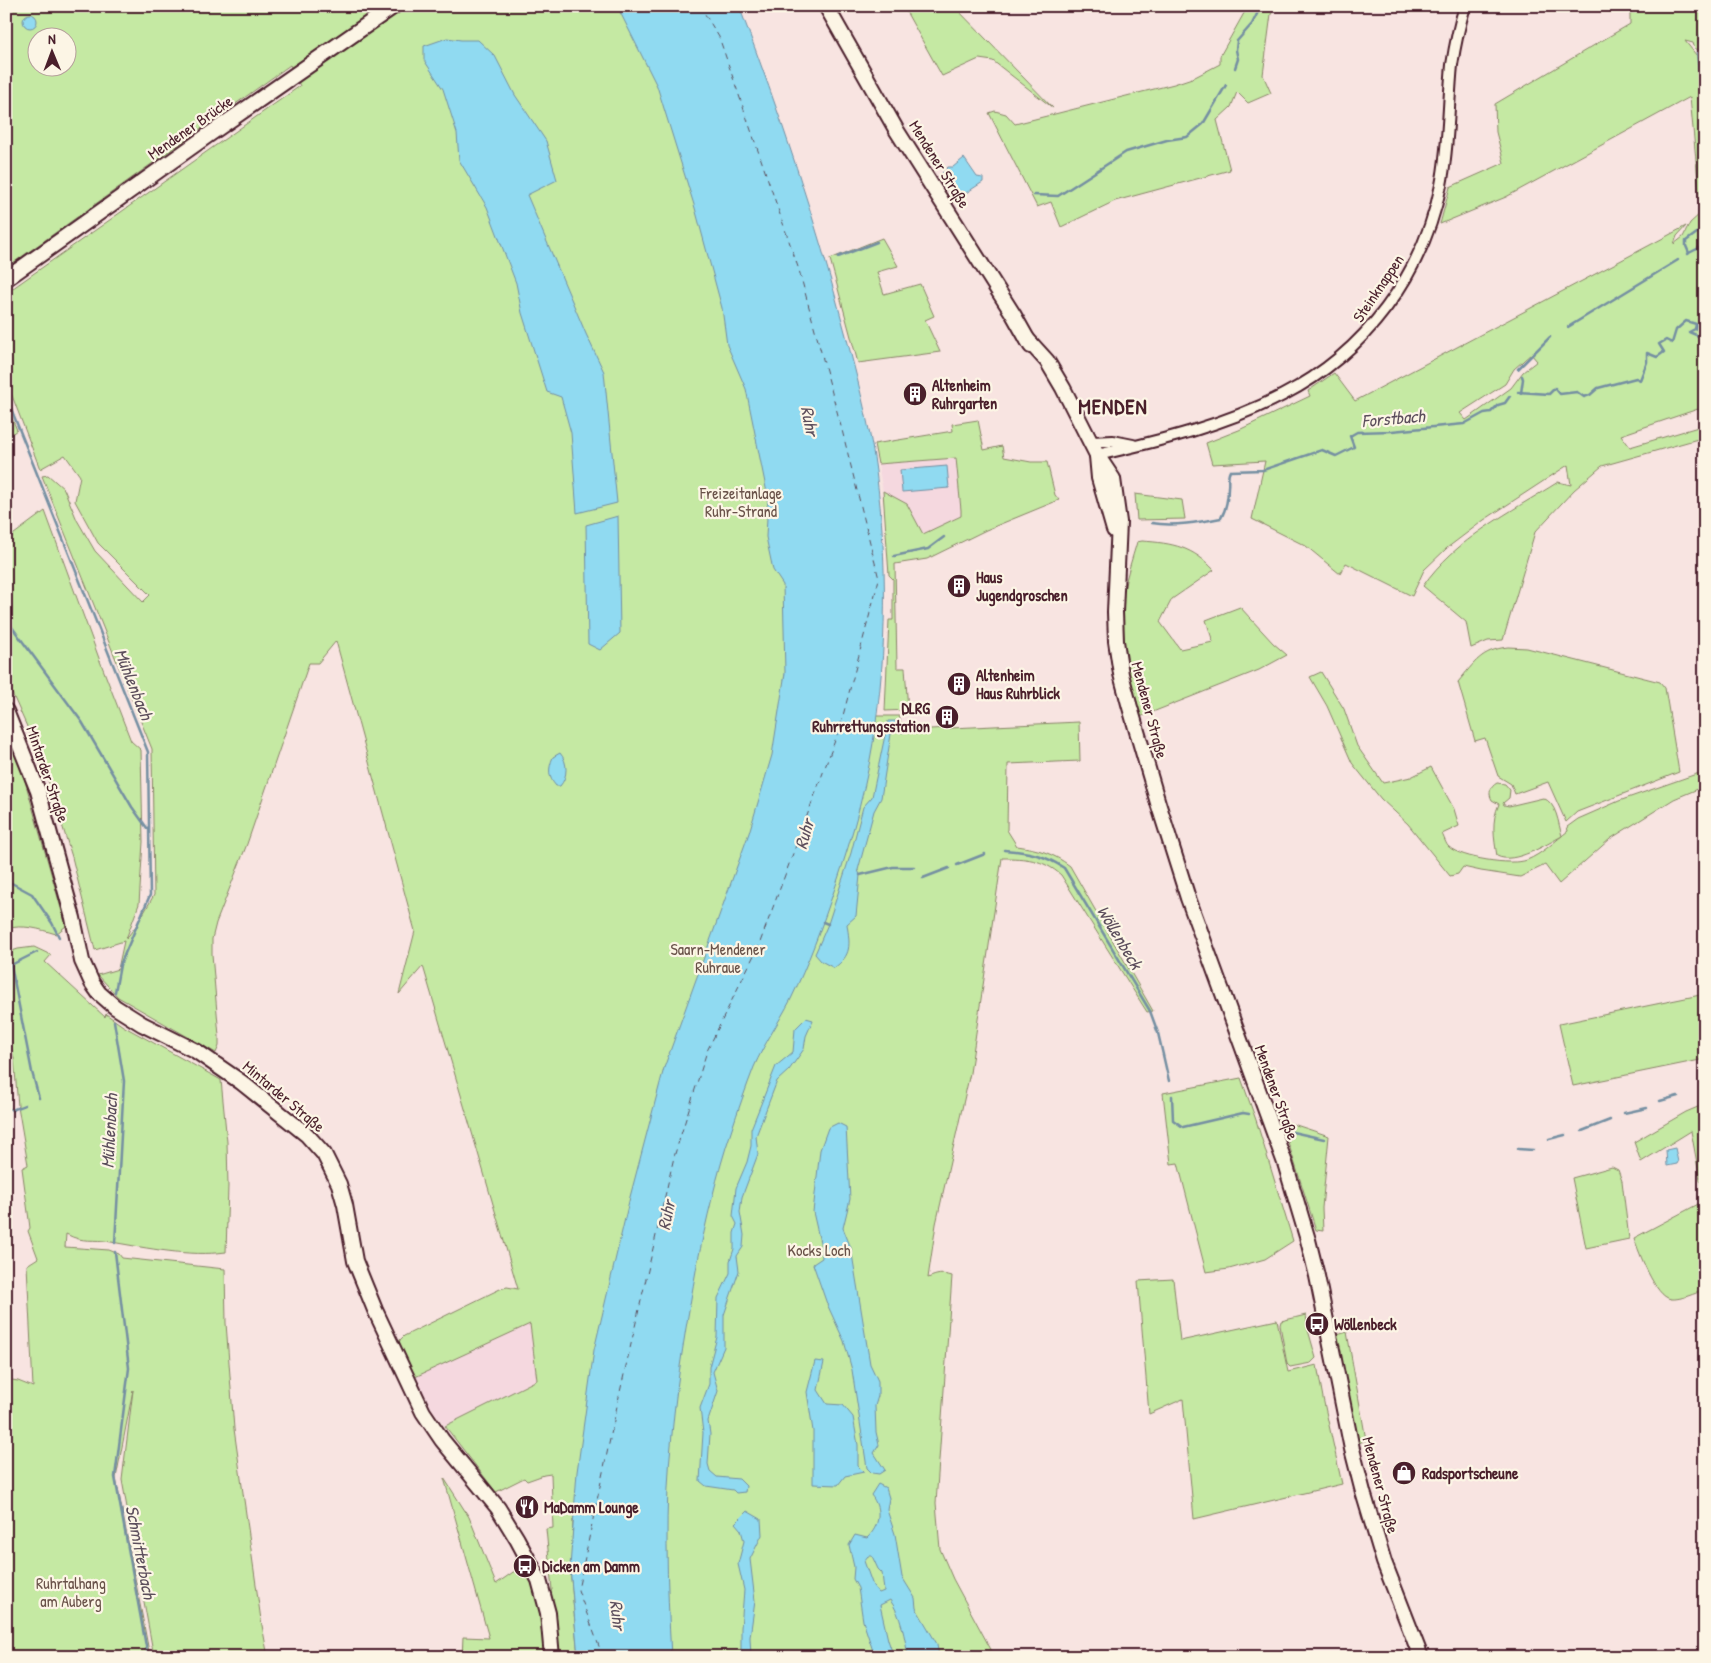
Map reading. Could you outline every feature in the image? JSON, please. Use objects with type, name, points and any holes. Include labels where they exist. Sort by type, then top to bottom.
[{"type":"main road","name":"Mendener Brücke","points":[[6,278],[394,6]]},
{"type":"main road","name":"Mendener Straße","points":[[826,6],[897,131],[1028,339],[1040,365],[1056,392],[1076,412],[1095,449],[1111,474],[1119,522],[1115,612],[1116,641],[1121,674],[1158,803],[1188,898],[1288,1171],[1317,1276],[1352,1449],[1363,1492],[1384,1562],[1421,1657]]},
{"type":"main road","name":"Mintarder Straße","points":[[6,711],[38,791],[73,918],[82,961],[92,983],[99,993],[115,1007],[142,1024],[196,1052],[241,1082],[307,1135],[324,1154],[339,1184],[345,1205],[355,1261],[375,1310],[423,1412],[442,1440],[498,1508],[517,1539],[538,1580],[548,1613],[552,1657]]},
{"type":"street","name":"Steinknappen","points":[[1095,449],[1113,441],[1136,446],[1156,442],[1264,405],[1316,376],[1342,356],[1366,333],[1385,310],[1412,268],[1435,211],[1445,164],[1452,65],[1458,30],[1465,6]]},
{"type":"shaded area","points":[[956,457],[961,510],[965,514],[888,555],[883,491],[878,464]]},
{"type":"shaded area","points":[[530,1323],[537,1380],[445,1426],[430,1406],[415,1377]]},
{"type":"green space","name":"Saarn-Mendener Ruhraue","points":[[6,6],[681,6],[827,716],[899,716],[901,723],[909,727],[909,730],[1079,722],[1080,761],[1008,764],[1007,830],[1017,846],[1045,852],[1070,866],[1153,1011],[1147,1012],[1061,875],[1033,860],[1002,858],[970,1073],[936,1224],[928,1278],[940,1274],[952,1276],[936,1503],[940,1549],[953,1579],[995,1657],[626,1657],[573,1520],[570,1567],[578,1657],[555,1657],[544,1592],[552,1590],[546,1529],[553,1528],[551,1474],[527,1481],[524,1478],[496,1492],[445,1426],[537,1380],[530,1324],[415,1377],[399,1343],[404,1336],[500,1289],[507,1287],[518,1289],[423,966],[399,994],[415,931],[336,641],[318,663],[309,663],[247,844],[216,923],[212,939],[212,954],[219,1036],[219,1046],[216,1053],[118,997],[98,975],[118,969],[124,941],[95,950],[72,857],[42,760],[6,680],[6,540],[45,511],[131,741],[141,750],[143,842],[139,904],[126,939],[138,923],[154,895],[152,749],[42,476],[48,475],[64,489],[77,520],[95,551],[143,602],[150,595],[98,543],[75,501],[80,476],[65,455],[40,469],[6,380],[6,293],[300,86],[290,65],[6,268]]},
{"type":"green space","points":[[903,6],[954,6],[1053,108],[993,61],[979,59],[942,76]]},
{"type":"green space","points":[[1248,6],[1277,6],[1271,14],[1263,75],[1271,93],[1248,103],[1237,92],[1231,107],[1217,120],[1230,170],[1115,201],[1061,227],[1051,202],[1037,207],[989,113],[995,111],[1006,114],[1015,124],[1195,77],[1220,64],[1220,56]]},
{"type":"green space","points":[[1630,6],[1705,6],[1705,50],[1695,49],[1693,43],[1685,41],[1705,66],[1705,424],[1698,409],[1621,435],[1630,447],[1705,425],[1705,437],[1602,466],[1574,490],[1535,532],[1503,640],[1488,641],[1471,648],[1466,622],[1423,586],[1436,569],[1467,540],[1558,482],[1571,485],[1568,465],[1484,520],[1447,548],[1424,570],[1412,596],[1346,563],[1340,574],[1306,546],[1252,519],[1265,461],[1212,464],[1206,443],[1239,430],[1310,396],[1308,391],[1334,373],[1355,401],[1686,226],[1677,236],[1674,244],[1683,237],[1690,223],[1701,213],[1690,97],[1506,197],[1440,224],[1450,187],[1504,163],[1496,132],[1495,104],[1630,24]],"holes":[[[1531,354],[1537,361],[1523,372],[1511,388],[1466,420],[1460,413],[1505,384],[1514,369]]]},
{"type":"green space","points":[[882,238],[898,266],[877,272],[884,294],[920,284],[934,316],[925,320],[940,352],[858,363],[830,259]]},
{"type":"green space","points":[[6,405],[17,430],[6,438]]},
{"type":"green space","points":[[978,420],[984,450],[1002,446],[1004,457],[1031,462],[1047,462],[1055,495],[1059,500],[986,530],[927,559],[895,564],[897,668],[905,668],[908,710],[885,711],[889,620],[893,620],[893,579],[889,575],[883,491],[907,504],[923,534],[961,516],[961,510],[956,458],[878,464],[874,444],[953,431],[952,424]]},
{"type":"green space","points":[[1135,494],[1182,500],[1185,519],[1137,520]]},
{"type":"green space","points":[[1137,542],[1173,545],[1190,551],[1214,570],[1172,599],[1160,622],[1180,649],[1213,642],[1206,620],[1240,607],[1273,643],[1287,655],[1259,670],[1140,717],[1124,657],[1121,611],[1127,575]]},
{"type":"green space","points":[[1508,647],[1527,648],[1660,682],[1665,688],[1679,772],[1577,812],[1566,822],[1548,782],[1515,794],[1511,784],[1498,776],[1485,738],[1475,741],[1458,682],[1479,658],[1491,651]]},
{"type":"green space","points":[[1321,672],[1344,709],[1357,746],[1383,783],[1411,777],[1431,767],[1454,809],[1459,826],[1442,834],[1449,847],[1464,855],[1510,862],[1527,860],[1568,831],[1567,827],[1578,819],[1619,801],[1705,771],[1705,786],[1674,799],[1610,839],[1559,884],[1545,865],[1520,877],[1463,867],[1458,874],[1450,876],[1408,824],[1381,799],[1352,763],[1327,706],[1310,677]]},
{"type":"green space","points":[[6,735],[23,774],[66,926],[56,934],[25,927],[6,929]]},
{"type":"green space","points":[[1497,783],[1505,784],[1510,790],[1509,798],[1503,803],[1504,805],[1509,806],[1543,798],[1548,801],[1556,814],[1562,836],[1521,856],[1504,858],[1497,856],[1494,823],[1499,804],[1492,800],[1490,793],[1491,788]]},
{"type":"green space","name":"Ruhrtalhang am Auberg","points":[[34,947],[51,955],[45,962],[105,1017],[106,1014],[123,1026],[221,1080],[227,1142],[226,1252],[168,1251],[104,1241],[84,1240],[66,1234],[65,1247],[109,1250],[119,1254],[122,1258],[225,1269],[226,1323],[234,1429],[268,1657],[154,1657],[122,1480],[133,1390],[116,1478],[150,1657],[6,1657],[6,1379],[33,1387],[27,1265],[38,1258],[28,1231],[30,1228],[22,1168],[28,1165],[18,1106],[14,1059],[6,1026],[6,953]]},
{"type":"green space","points":[[1705,994],[1705,1059],[1573,1086],[1559,1024]]},
{"type":"green space","points":[[1241,1078],[1256,1120],[1293,1241],[1265,1259],[1229,1269],[1206,1272],[1178,1163],[1171,1164],[1163,1093]]},
{"type":"green space","points":[[1705,1104],[1705,1290],[1671,1299],[1659,1291],[1654,1283],[1634,1238],[1704,1201],[1691,1131],[1641,1162],[1634,1142],[1686,1112]]},
{"type":"green space","points":[[1281,1120],[1329,1136],[1322,1208],[1323,1231],[1316,1230]]},
{"type":"green space","points":[[1612,1167],[1618,1170],[1622,1181],[1629,1239],[1586,1248],[1572,1178]]},
{"type":"green space","points":[[1173,1279],[1180,1341],[1277,1320],[1288,1372],[1317,1365],[1342,1484],[1194,1519],[1183,1399],[1149,1414],[1138,1281]]},
{"type":"green space","points":[[1306,1315],[1316,1358],[1311,1363],[1290,1367],[1287,1364],[1280,1325],[1281,1321]]},
{"type":"green space","points":[[1347,1332],[1366,1440],[1359,1443],[1356,1437],[1334,1336]]},
{"type":"green space","points":[[444,1478],[469,1517],[496,1584],[519,1568],[530,1571],[535,1580],[549,1657],[462,1657],[463,1637],[489,1638]]},
{"type":"water","name":"Ruhr","points":[[617,6],[739,6],[769,86],[796,168],[822,249],[849,347],[865,410],[874,457],[884,556],[883,656],[880,689],[873,743],[860,806],[835,888],[809,959],[791,999],[758,1058],[742,1099],[716,1181],[697,1265],[679,1370],[669,1462],[667,1546],[671,1657],[578,1657],[570,1567],[577,1472],[594,1350],[630,1197],[664,1068],[749,833],[772,755],[785,673],[783,585],[773,570],[766,537],[768,498],[746,389],[727,345],[722,308],[695,208],[657,86]]},
{"type":"water","points":[[27,14],[33,14],[37,18],[37,24],[33,28],[27,28],[23,24],[23,18]]},
{"type":"water","points":[[447,38],[478,40],[495,56],[515,95],[546,141],[557,180],[527,195],[604,372],[617,503],[577,513],[571,433],[561,397],[547,392],[522,313],[516,283],[487,207],[459,160],[457,133],[443,89],[424,60],[424,46]]},
{"type":"water","points":[[964,158],[977,177],[983,178],[983,182],[955,200],[939,176],[948,167],[953,167]]},
{"type":"water","points":[[947,466],[949,488],[902,492],[900,470]]},
{"type":"water","points":[[618,516],[620,633],[600,650],[588,644],[586,525]]},
{"type":"water","points":[[888,721],[896,721],[905,726],[903,733],[897,730],[891,734],[881,798],[874,811],[858,870],[860,875],[856,916],[847,924],[849,944],[847,954],[834,968],[821,961],[815,954],[828,924],[851,853],[863,807],[872,797]]},
{"type":"water","points":[[560,753],[566,765],[566,774],[560,786],[556,786],[550,776],[550,765],[553,757]]},
{"type":"water","points":[[806,1018],[813,1020],[806,1036],[804,1049],[789,1070],[777,1081],[756,1136],[758,1154],[742,1197],[740,1212],[744,1235],[743,1247],[737,1256],[739,1271],[724,1315],[724,1347],[713,1372],[718,1391],[708,1421],[710,1434],[708,1464],[710,1471],[717,1477],[739,1479],[746,1486],[745,1492],[736,1493],[733,1490],[706,1486],[700,1481],[703,1433],[700,1408],[709,1384],[709,1367],[717,1337],[718,1298],[730,1273],[730,1261],[734,1249],[734,1233],[737,1224],[733,1216],[736,1188],[747,1162],[751,1146],[751,1129],[776,1066],[793,1052],[795,1029]]},
{"type":"water","points":[[838,1123],[846,1127],[850,1199],[843,1228],[851,1248],[870,1364],[878,1381],[878,1396],[875,1406],[876,1432],[879,1445],[874,1453],[885,1470],[879,1474],[872,1473],[867,1468],[852,1370],[844,1341],[827,1304],[813,1264],[822,1258],[813,1212],[820,1150],[828,1128]]},
{"type":"water","points":[[1675,1148],[1678,1162],[1677,1164],[1667,1166],[1666,1150]]},
{"type":"water","points":[[815,1361],[824,1362],[818,1390],[827,1404],[843,1405],[853,1417],[858,1445],[858,1466],[864,1472],[845,1476],[838,1485],[813,1484],[813,1431],[807,1392]]},
{"type":"water","points":[[878,1484],[886,1488],[889,1498],[887,1510],[895,1534],[902,1577],[915,1598],[916,1608],[937,1644],[939,1657],[908,1657],[900,1620],[890,1600],[880,1605],[894,1657],[875,1657],[863,1621],[858,1588],[853,1579],[854,1567],[849,1545],[855,1535],[867,1538],[875,1528],[878,1512],[875,1500],[871,1495]],"holes":[[[868,1556],[872,1556],[882,1573],[884,1591],[879,1593],[873,1586],[864,1561]]]},
{"type":"water","points":[[747,1511],[761,1519],[762,1535],[750,1559],[755,1601],[750,1637],[751,1657],[741,1657],[744,1590],[738,1564],[744,1541],[741,1530],[735,1523]]},
{"type":"waterway","points":[[1235,68],[1238,59],[1237,41],[1252,24],[1261,6]]},
{"type":"waterway","points":[[1699,42],[1705,20]]},
{"type":"waterway","points":[[1697,52],[1705,130]]},
{"type":"waterway","points":[[1034,195],[1058,196],[1126,152],[1167,140],[1187,137],[1203,124],[1226,85]]},
{"type":"waterway","points":[[1688,254],[1686,241],[1705,227]]},
{"type":"waterway","points":[[838,257],[877,242]]},
{"type":"waterway","points":[[1689,253],[1705,245]]},
{"type":"waterway","points":[[1568,327],[1678,260]]},
{"type":"waterway","name":"Forstbach","points":[[1518,392],[1549,394],[1555,388],[1560,394],[1577,392],[1584,397],[1590,395],[1598,388],[1636,378],[1640,380],[1647,362],[1647,353],[1657,357],[1664,352],[1659,344],[1666,340],[1672,343],[1676,330],[1686,321],[1696,324],[1695,329],[1689,332],[1705,337]]},
{"type":"waterway","points":[[1518,369],[1550,337]]},
{"type":"waterway","points":[[1521,393],[1522,376]]},
{"type":"waterway","name":"Mühlenbach","points":[[6,396],[148,752],[150,895],[120,965],[115,992]]},
{"type":"waterway","name":"Forstbach","points":[[1152,523],[1178,524],[1221,518],[1227,503],[1230,471],[1263,470],[1322,450],[1336,456],[1354,447],[1350,436],[1357,432],[1392,431],[1464,424],[1484,413],[1491,412],[1498,405],[1505,403],[1510,396]]},
{"type":"waterway","name":"Forstbach","points":[[894,556],[928,549],[944,537]]},
{"type":"waterway","points":[[6,619],[82,722],[132,807],[147,828]]},
{"type":"waterway","name":"Wöllenbeck","points":[[1004,850],[1035,854],[1064,868],[1150,1011],[1158,1033],[1169,1081]]},
{"type":"waterway","name":"Wöllenbeck","points":[[957,865],[985,854]]},
{"type":"waterway","name":"Wöllenbeck","points":[[860,875],[893,867],[914,867]]},
{"type":"waterway","name":"Wöllenbeck","points":[[923,878],[949,868]]},
{"type":"waterway","points":[[6,880],[32,894],[52,923],[59,937]]},
{"type":"waterway","points":[[823,922],[828,924]]},
{"type":"waterway","points":[[37,952],[11,965],[39,1098]]},
{"type":"waterway","name":"Mühlenbach","points":[[6,959],[11,965]]},
{"type":"waterway","name":"Mühlenbach","points":[[114,1021],[124,1081],[115,1243]]},
{"type":"waterway","name":"Wöllenbeck","points":[[1172,1096],[1173,1120],[1183,1127],[1243,1113],[1249,1114]]},
{"type":"waterway","name":"Wöllenbeck","points":[[1660,1101],[1678,1096]]},
{"type":"waterway","points":[[6,1107],[12,1110],[25,1105]]},
{"type":"waterway","name":"Wöllenbeck","points":[[1624,1113],[1647,1108]]},
{"type":"waterway","name":"Wöllenbeck","points":[[1582,1131],[1610,1120]]},
{"type":"waterway","name":"Wöllenbeck","points":[[1288,1131],[1324,1139]]},
{"type":"waterway","name":"Wöllenbeck","points":[[1549,1139],[1565,1135]]},
{"type":"waterway","name":"Wöllenbeck","points":[[1518,1149],[1533,1150]]},
{"type":"waterway","name":"Mühlenbach","points":[[115,1252],[129,1368],[115,1477],[148,1657]]},
{"type":"ferry route","points":[[603,1657],[578,1590],[620,1392],[674,1157],[707,1051],[759,945],[840,727],[879,579],[842,430],[799,270],[719,37],[700,6]]},
{"type":"place","name":"Altenheim Ruhrgarten","points":[[915,394]]},
{"type":"place","name":"Haus Jugendgroschen","points":[[959,586]]},
{"type":"place","name":"Altenheim Haus Ruhrblick","points":[[959,684]]},
{"type":"place","name":"DLRG Ruhrrettungsstation","points":[[947,717]]},
{"type":"place","name":"Wöllenbeck","points":[[1317,1324]]},
{"type":"place","name":"Radsportscheune","points":[[1404,1473]]},
{"type":"place","name":"MaDamm Lounge","points":[[527,1507]]},
{"type":"place","name":"Dicken am Damm","points":[[525,1566]]},
{"type":"district","name":"MENDEN","points":[[1113,406]]},
{"type":"park label","name":"Freizeitanlage Ruhr-Strand","points":[[741,502]]},
{"type":"park label","name":"Kocks Loch","points":[[819,1250]]},
{"type":"water label","name":"Schmitterbach","points":[[141,1552]]}]
